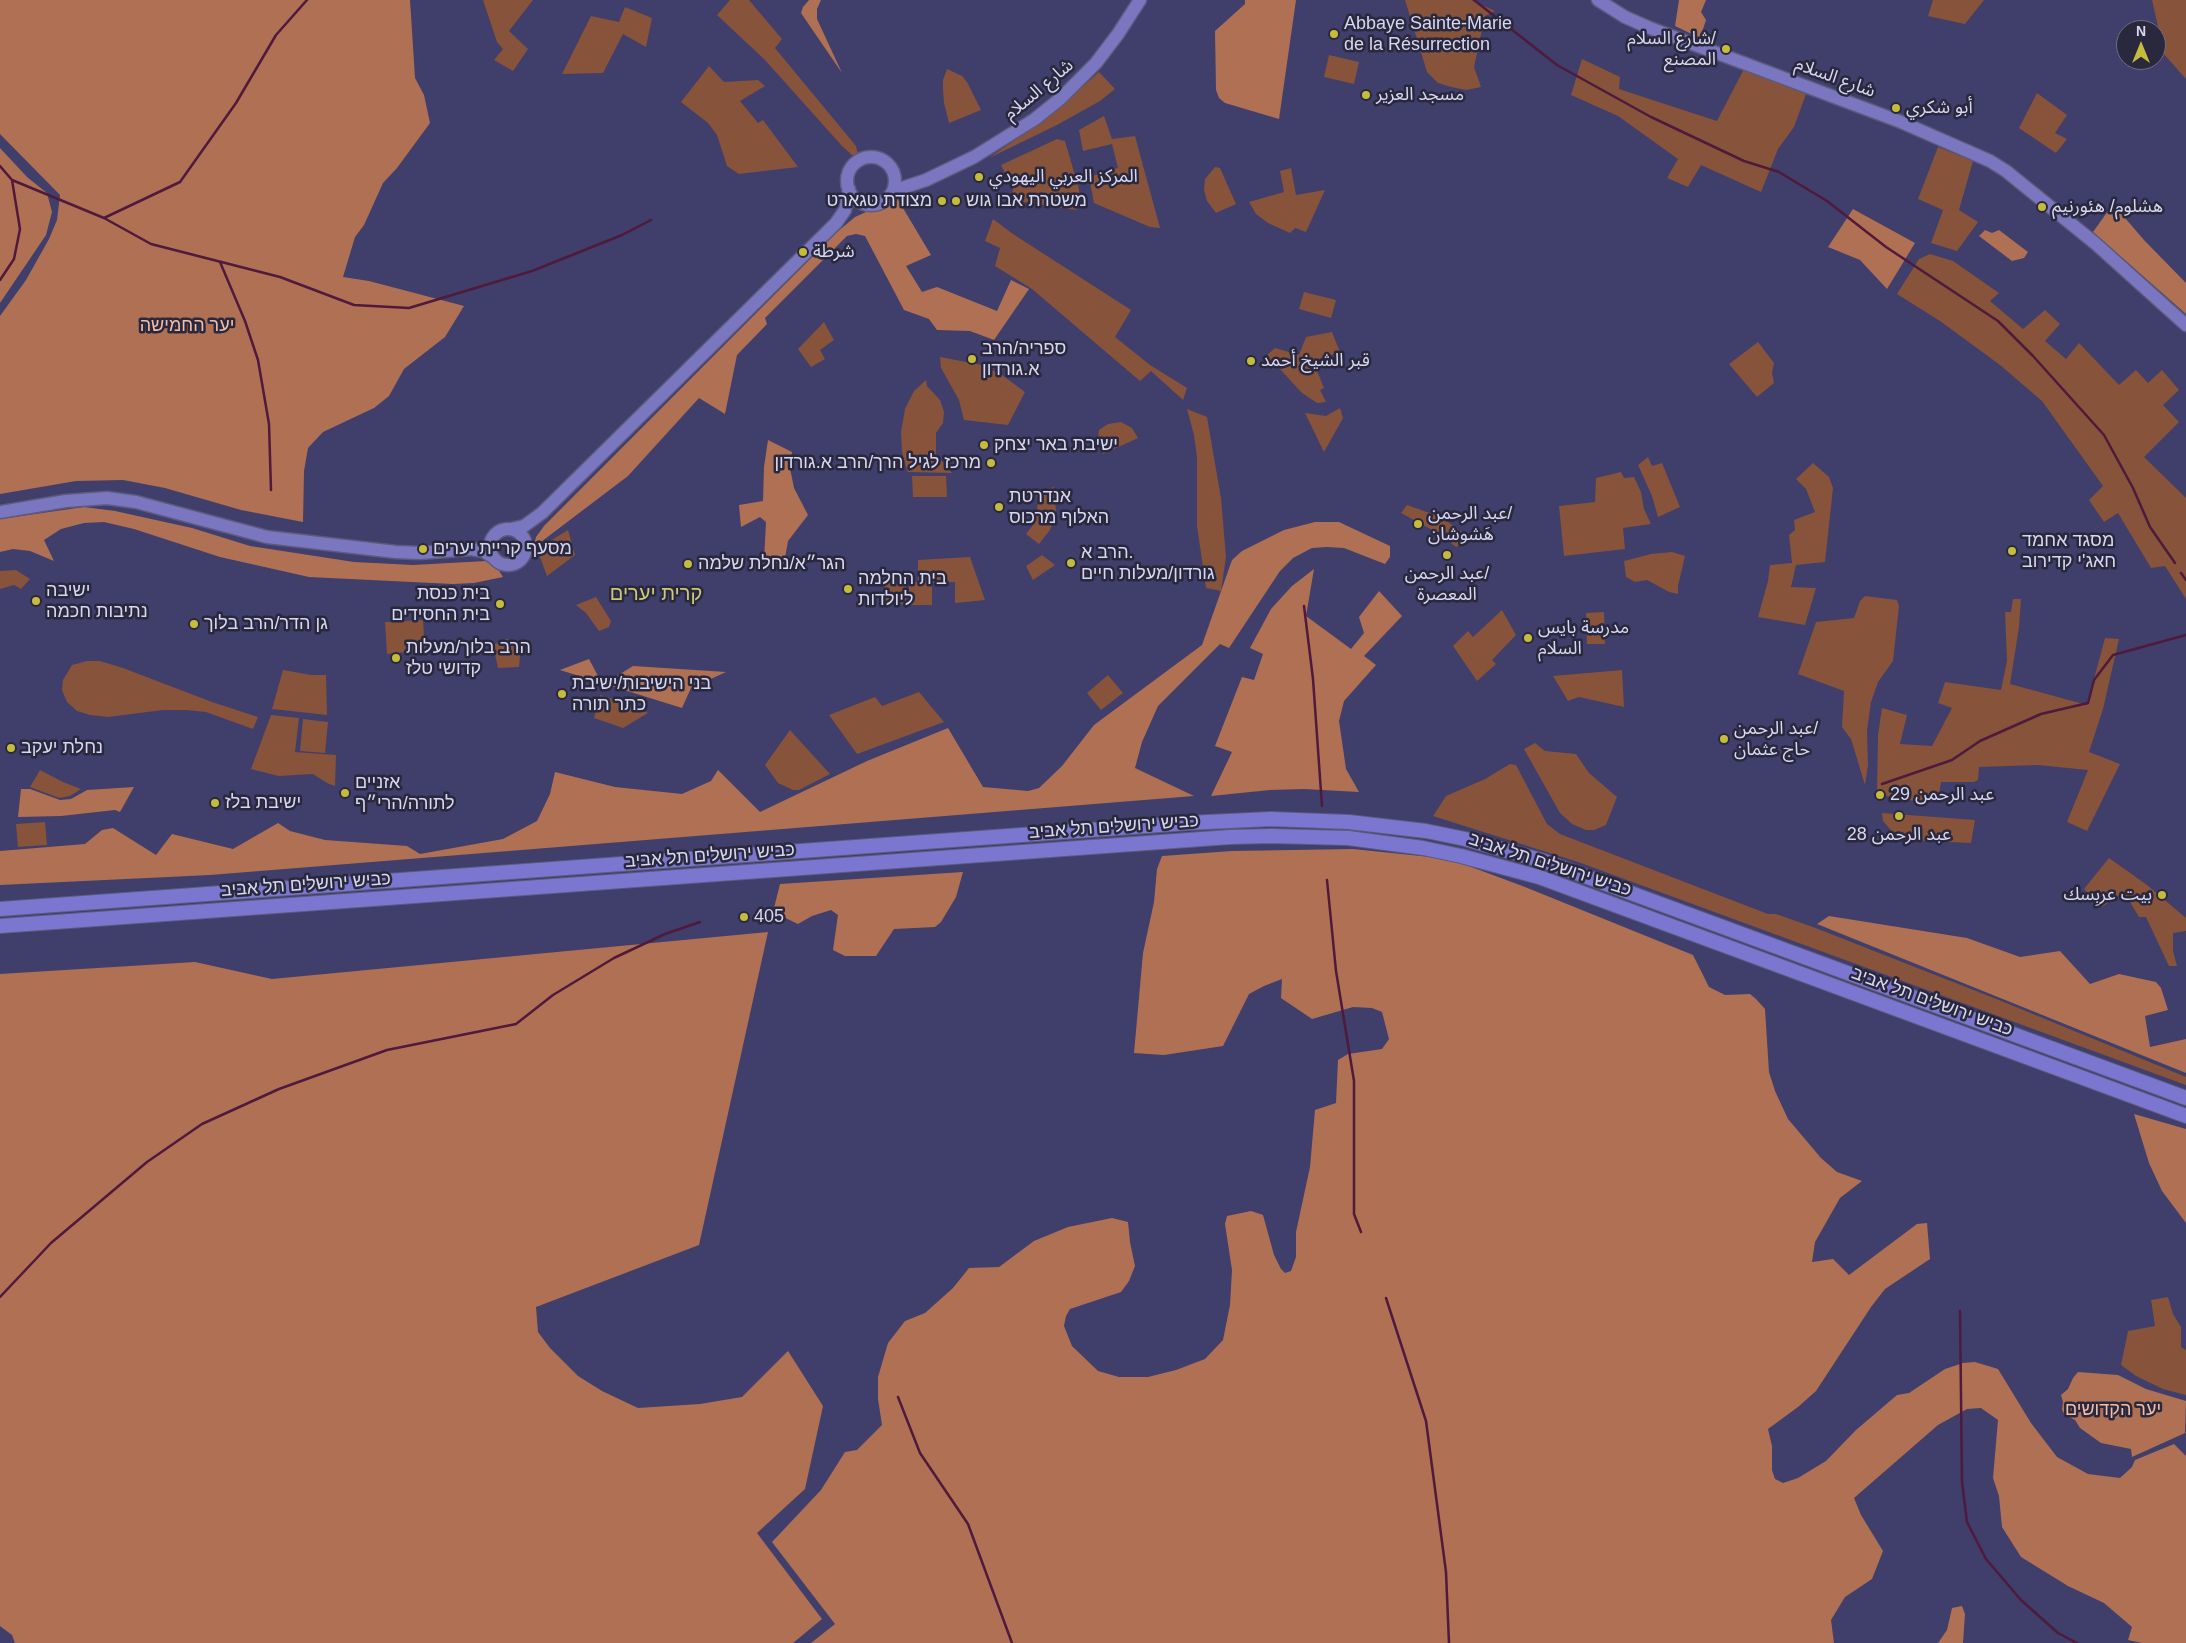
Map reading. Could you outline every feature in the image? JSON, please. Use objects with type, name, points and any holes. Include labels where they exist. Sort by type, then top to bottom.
[{"type":"highway","name":"כביש ירושלים תל אביב","points":[[0,908],[1212,821],[1270,819],[1349,822],[1445,835],[1544,861],[2186,1098]]},
{"type":"highway","name":"כביש ירושלים תל אביב","points":[[0,926],[1220,838],[1271,836],[1348,838],[1451,854],[1539,877],[2186,1116]]},
{"type":"main road","name":"شارع السلام","points":[[890,196],[905,187],[974,158],[1006,139],[1047,110],[1096,63],[1140,0]]},
{"type":"main road","name":"شارع السلام","points":[[1598,0],[1634,22],[1901,122],[1996,165],[2096,244],[2186,325]]},
{"type":"main road","points":[[462,550],[486,542],[499,532],[530,523],[548,507],[836,223],[852,210],[885,201],[890,196],[895,184],[893,170],[889,164],[877,157],[862,158],[850,168],[848,175],[849,190],[845,210],[836,223]]},
{"type":"main road","name":"شارع السلام","points":[[893,170],[898,175],[908,179],[920,180],[934,176]]},
{"type":"main road","points":[[849,190],[858,201],[872,205]]},
{"type":"main road","points":[[0,512],[66,501],[106,498],[136,502],[242,532],[285,540],[396,552],[420,553],[478,550],[505,564],[516,562],[523,555],[534,525],[548,507]]},
{"type":"main road","points":[[510,529],[521,535],[526,546]]},
{"type":"main road","points":[[494,535],[490,549],[494,558]]},
{"type":"shaded area","points":[[483,0],[533,0],[509,31],[528,49],[513,71],[494,60],[503,49],[497,42]]},
{"type":"shaded area","points":[[730,0],[749,0],[782,39],[775,48],[856,146],[858,155],[853,156],[842,146],[765,60],[717,15]]},
{"type":"shaded area","points":[[1405,0],[1471,0],[1495,11],[1485,16],[1474,67],[1481,87],[1466,90],[1451,87],[1438,83],[1427,72]]},
{"type":"shaded area","points":[[1933,0],[1984,0],[1965,24],[1928,16]]},
{"type":"shaded area","points":[[2152,0],[2186,0],[2186,79],[2166,56],[2166,20],[2157,20]]},
{"type":"shaded area","points":[[625,7],[652,18],[646,47],[623,34],[603,73],[562,74],[591,16],[619,22]]},
{"type":"shaded area","points":[[1329,55],[1359,62],[1354,84],[1324,77]]},
{"type":"shaded area","points":[[1582,59],[1620,77],[1619,89],[1717,121],[1744,69],[1806,94],[1794,127],[1778,149],[1761,192],[1701,165],[1688,187],[1667,178],[1678,159],[1618,116],[1571,95]]},
{"type":"shaded area","points":[[709,66],[724,82],[758,80],[765,86],[740,101],[758,123],[763,120],[798,167],[739,174],[727,166],[717,135],[708,123],[681,102]]},
{"type":"shaded area","points":[[947,69],[962,76],[967,82],[981,110],[949,123],[943,90],[943,80]]},
{"type":"shaded area","points":[[1099,72],[1115,89],[1100,101],[1057,125],[989,158],[1051,115]]},
{"type":"shaded area","points":[[2037,93],[2067,115],[2055,133],[2067,139],[2056,153],[2019,128]]},
{"type":"shaded area","points":[[1104,116],[1112,139],[1135,136],[1160,228],[1150,227],[1094,203],[1089,177],[1118,168],[1112,144],[1083,151],[1079,130]]},
{"type":"shaded area","points":[[1057,139],[1065,141],[1079,189],[1079,205],[1076,210],[1011,200],[1013,189],[1001,165]]},
{"type":"shaded area","points":[[1938,147],[1973,161],[1959,210],[1978,222],[1957,251],[1931,243],[1943,210],[1918,199]]},
{"type":"shaded area","points":[[1215,167],[1220,168],[1236,204],[1216,213],[1207,201],[1204,190],[1205,179]]},
{"type":"shaded area","points":[[1291,168],[1296,195],[1325,190],[1306,232],[1295,228],[1290,233],[1268,223],[1256,214],[1249,202],[1284,192],[1280,171]]},
{"type":"shaded area","points":[[993,219],[1013,234],[1131,310],[1115,337],[1150,365],[1187,388],[1183,400],[1151,371],[1140,381],[1032,289],[995,266],[1000,248],[985,241]]},
{"type":"shaded area","points":[[1930,254],[1953,261],[1999,293],[1990,301],[2023,329],[2045,310],[2060,324],[2045,341],[2066,359],[2079,343],[2119,385],[2136,370],[2148,383],[2162,370],[2179,390],[2163,405],[2179,422],[2144,457],[2186,498],[2186,599],[2165,566],[2151,568],[2118,513],[2104,522],[2089,500],[2103,486],[2042,401],[2000,365],[1940,321],[1897,294],[1919,259]]},
{"type":"shaded area","points":[[1304,292],[1336,300],[1331,318],[1299,309]]},
{"type":"shaded area","points":[[824,322],[834,340],[820,350],[825,359],[811,367],[798,349]]},
{"type":"shaded area","points":[[1332,332],[1340,352],[1313,361],[1324,388],[1320,390],[1326,402],[1317,403],[1302,393],[1279,368],[1265,357],[1275,348],[1299,355],[1306,337]]},
{"type":"shaded area","points":[[1758,342],[1774,363],[1772,373],[1774,383],[1757,397],[1729,364]]},
{"type":"shaded area","points":[[940,357],[982,365],[1002,375],[1025,392],[1008,425],[964,420],[959,400],[941,368]]},
{"type":"shaded area","points":[[926,380],[927,386],[940,400],[944,412],[943,423],[936,433],[936,454],[952,473],[908,472],[906,467],[902,452],[901,432],[905,409],[914,391]]},
{"type":"shaded area","points":[[1340,408],[1343,418],[1324,452],[1305,413],[1326,416]]},
{"type":"shaded area","points":[[1187,409],[1207,417],[1221,498],[1226,557],[1221,591],[1206,588],[1197,526],[1197,457],[1194,435]]},
{"type":"shaded area","points":[[1121,422],[1132,428],[1138,438],[1103,454],[1098,438],[1099,430],[1108,424]]},
{"type":"shaded area","points":[[1648,457],[1652,466],[1662,463],[1680,507],[1658,517],[1652,496],[1638,465]]},
{"type":"shaded area","points":[[1813,463],[1829,477],[1833,488],[1825,562],[1796,565],[1791,587],[1816,588],[1805,625],[1758,617],[1768,581],[1770,565],[1792,563],[1789,535],[1795,530],[1794,520],[1815,512],[1806,489],[1796,479]]},
{"type":"shaded area","points":[[1621,472],[1624,478],[1634,477],[1651,524],[1623,528],[1625,549],[1564,556],[1559,506],[1595,502],[1596,478]]},
{"type":"shaded area","points":[[912,476],[946,476],[947,497],[913,497]]},
{"type":"shaded area","points":[[1054,487],[1056,511],[1050,530],[1039,544],[1026,534],[1033,525],[1035,518],[1038,504],[1036,492]]},
{"type":"shaded area","points":[[1407,505],[1441,517],[1470,538],[1456,547],[1438,533],[1401,513]]},
{"type":"shaded area","points":[[568,530],[575,555],[547,576],[537,549]]},
{"type":"shaded area","points":[[1672,552],[1685,556],[1678,594],[1669,592],[1647,580],[1635,582],[1626,577],[1624,561],[1651,554]]},
{"type":"shaded area","points":[[1042,555],[1055,565],[1033,580],[1026,566]]},
{"type":"shaded area","points":[[970,557],[985,600],[955,603],[955,582],[932,583],[932,605],[909,605],[909,582],[918,582],[918,560]]},
{"type":"shaded area","points":[[16,570],[30,579],[21,589],[14,585],[0,589],[0,571]]},
{"type":"shaded area","points":[[885,582],[906,585],[906,605],[883,600]]},
{"type":"shaded area","points":[[1865,596],[1897,600],[1899,606],[1893,661],[1878,682],[1871,702],[1867,731],[1868,765],[1865,785],[1851,739],[1842,727],[1844,691],[1798,674],[1816,622],[1854,618],[1860,601]]},
{"type":"shaded area","points":[[596,597],[611,621],[609,627],[599,631],[586,613],[576,605]]},
{"type":"shaded area","points":[[2013,599],[2021,599],[2019,627],[2010,684],[2087,705],[2105,638],[2119,639],[2103,709],[2089,752],[2120,764],[2087,831],[2067,822],[2088,770],[2038,765],[1979,767],[1978,780],[1974,782],[1941,782],[1938,802],[1907,800],[1877,794],[1878,735],[1882,708],[1907,715],[1900,744],[1932,746],[1952,708],[1938,703],[1945,682],[2001,690],[2007,661],[2005,612],[2011,612]]},
{"type":"shaded area","points":[[1502,610],[1516,635],[1492,660],[1496,664],[1477,681],[1453,646],[1468,631],[1473,637]]},
{"type":"shaded area","points":[[1604,612],[1605,644],[1587,644],[1586,613]]},
{"type":"shaded area","points":[[423,620],[425,650],[387,654],[385,622]]},
{"type":"shaded area","points":[[507,639],[521,645],[519,667],[498,668],[493,645]]},
{"type":"shaded area","points":[[87,661],[100,661],[123,668],[212,702],[258,717],[253,729],[206,712],[163,710],[108,717],[77,711],[67,702],[62,690],[63,680],[72,665]]},
{"type":"shaded area","points":[[283,670],[311,675],[326,675],[327,715],[272,709]]},
{"type":"shaded area","points":[[1622,670],[1624,707],[1579,697],[1568,701],[1553,676]]},
{"type":"shaded area","points":[[1108,675],[1123,693],[1101,710],[1087,693]]},
{"type":"shaded area","points":[[919,692],[944,722],[857,754],[829,715],[875,697],[882,706]]},
{"type":"shaded area","points":[[600,695],[648,713],[623,728],[594,718]]},
{"type":"shaded area","points":[[271,715],[299,718],[295,752],[336,755],[335,786],[313,774],[279,776],[251,769]]},
{"type":"shaded area","points":[[303,719],[328,722],[325,753],[300,751]]},
{"type":"shaded area","points":[[790,730],[830,774],[799,790],[793,790],[778,783],[765,765]]},
{"type":"shaded area","points":[[1535,743],[1545,751],[1576,754],[1589,773],[1617,797],[1606,825],[1594,830],[1586,830],[1572,824],[1560,813],[1524,749]]},
{"type":"shaded area","points":[[1510,764],[1516,765],[1547,824],[1560,834],[1768,914],[1776,914],[1813,927],[1999,1000],[2186,1077],[2186,1085],[1578,862],[1433,816],[1446,796],[1485,779]]},
{"type":"shaded area","points":[[40,770],[81,789],[70,796],[59,798],[30,787]]},
{"type":"shaded area","points":[[1882,813],[1975,820],[1971,843],[1906,840],[1895,835],[1883,821]]},
{"type":"shaded area","points":[[45,822],[47,845],[18,847],[16,824]]},
{"type":"shaded area","points":[[2109,858],[2147,885],[2186,918],[2186,931],[2173,933],[2173,951],[2177,966],[2169,966],[2146,917],[2139,917],[2124,892],[2102,907],[2084,889]]},
{"type":"shaded area","points":[[2168,1297],[2173,1314],[2181,1327],[2181,1347],[2186,1350],[2186,1395],[2163,1389],[2136,1376],[2121,1365],[2128,1331],[2155,1326],[2151,1300]]},
{"type":"green space","name":"יער החמישה","points":[[0,0],[410,0],[415,78],[424,95],[430,123],[397,168],[383,183],[364,225],[355,237],[343,277],[369,281],[464,306],[445,337],[404,369],[389,396],[374,408],[323,432],[308,448],[304,471],[303,522],[241,510],[165,488],[123,480],[76,481],[0,494],[0,316],[26,280],[49,239],[57,220],[60,195],[0,134]]},
{"type":"green space","points":[[809,0],[821,0],[817,9],[817,19],[842,73],[801,13]]},
{"type":"green space","points":[[1245,0],[1296,0],[1279,119],[1225,103],[1219,98],[1216,90],[1215,31],[1245,4]]},
{"type":"green space","points":[[1679,0],[1706,0],[1701,12],[1706,20],[1700,38],[1675,26]]},
{"type":"green space","points":[[0,148],[27,177],[47,193],[52,212],[46,235],[0,303]]},
{"type":"green space","points":[[897,198],[931,255],[906,266],[922,292],[937,287],[997,311],[1011,280],[1029,289],[994,340],[970,331],[937,330],[929,319],[904,310],[865,236],[856,234],[847,236],[765,318],[767,324],[737,355],[725,414],[699,398],[628,476],[533,548],[536,537],[544,526],[837,232],[855,217]]},
{"type":"green space","points":[[2113,204],[2144,240],[2186,283],[2186,314],[2093,232]]},
{"type":"green space","points":[[1853,209],[1915,243],[1887,289],[1860,260],[1828,247]]},
{"type":"green space","points":[[1985,230],[1992,233],[1999,230],[2028,252],[2024,258],[2012,261],[1979,236]]},
{"type":"green space","points":[[768,440],[792,452],[790,468],[794,488],[808,515],[788,541],[784,564],[764,561],[766,522],[760,517],[741,527],[739,505],[763,501],[764,467]]},
{"type":"green space","points":[[84,507],[115,511],[192,528],[250,546],[354,562],[413,565],[486,561],[496,566],[503,577],[474,583],[453,584],[309,577],[220,557],[134,529],[104,522],[84,523],[61,529],[44,540],[54,561],[30,551],[13,549],[0,552],[0,519]]},
{"type":"green space","points":[[1315,522],[1339,522],[1390,546],[1390,557],[1385,564],[1344,548],[1327,547],[1312,548],[1293,558],[1280,571],[1229,648],[1220,644],[1158,706],[1142,742],[1135,768],[1194,796],[210,875],[0,885],[0,851],[85,844],[102,830],[113,828],[156,855],[172,834],[233,849],[278,823],[290,831],[325,840],[407,846],[420,854],[503,839],[537,821],[550,794],[555,772],[615,787],[682,794],[711,781],[718,770],[760,812],[867,761],[948,728],[983,787],[1028,791],[1039,788],[1062,766],[1094,725],[1202,645],[1232,560],[1242,551],[1284,530]]},
{"type":"green space","points":[[1314,569],[1306,616],[1351,649],[1364,633],[1359,617],[1379,591],[1402,616],[1364,656],[1376,665],[1344,701],[1339,721],[1346,769],[1359,792],[1304,789],[1270,790],[1211,796],[1232,752],[1215,746],[1242,677],[1254,680],[1263,654],[1250,648],[1271,609],[1292,586]]},
{"type":"green space","points":[[589,659],[598,676],[612,679],[633,666],[726,672],[691,688],[682,708],[560,670]]},
{"type":"green space","points":[[134,787],[120,812],[115,810],[61,816],[18,817],[21,789],[30,789],[60,800],[71,799],[87,790]]},
{"type":"green space","points":[[1353,849],[1450,859],[1525,887],[1693,955],[1709,987],[1725,995],[1750,994],[1756,999],[1765,1009],[1769,1072],[1775,1091],[1788,1119],[1821,1158],[1837,1172],[1862,1181],[1840,1198],[1815,1242],[1812,1262],[1833,1259],[1849,1275],[1917,1224],[1927,1223],[1930,1259],[1885,1289],[1871,1307],[1816,1391],[1768,1429],[1772,1446],[1772,1470],[1775,1479],[1783,1483],[1798,1478],[1826,1461],[1856,1430],[1897,1395],[1909,1393],[1945,1369],[1963,1363],[1975,1362],[1998,1369],[2031,1423],[2057,1457],[2088,1474],[2120,1478],[2132,1467],[2135,1460],[2174,1444],[2186,1456],[2186,1643],[2142,1643],[2128,1640],[2132,1627],[2104,1603],[2068,1586],[2021,1557],[2002,1527],[1999,1496],[1993,1478],[1998,1420],[1981,1408],[1967,1409],[1938,1425],[1854,1498],[1861,1515],[1883,1551],[1872,1579],[1845,1597],[1831,1620],[1834,1643],[811,1643],[835,1624],[772,1542],[821,1490],[845,1452],[857,1450],[882,1425],[878,1399],[878,1377],[888,1343],[905,1321],[925,1313],[953,1288],[969,1268],[999,1267],[1034,1241],[1068,1227],[1112,1218],[1128,1222],[1135,1266],[1129,1281],[1121,1292],[1070,1309],[1064,1326],[1072,1346],[1098,1371],[1119,1377],[1148,1377],[1176,1370],[1205,1359],[1223,1340],[1230,1305],[1232,1270],[1225,1224],[1227,1216],[1251,1211],[1263,1215],[1274,1255],[1281,1269],[1285,1273],[1291,1271],[1296,1257],[1296,1232],[1310,1167],[1315,1110],[1336,1103],[1338,1060],[1348,1054],[1382,1049],[1389,1039],[1382,1012],[1372,1008],[1353,1007],[1312,1019],[1281,998],[1282,979],[1249,994],[1223,1046],[1164,1055],[1134,1053],[1143,953],[1154,902],[1157,869],[1162,856],[1232,851]]},
{"type":"green space","points":[[963,872],[956,897],[941,922],[935,927],[894,929],[876,956],[845,956],[833,950],[838,915],[831,910],[812,916],[798,924],[779,915],[774,908],[780,884]]},
{"type":"green space","points":[[1829,916],[1967,938],[2020,957],[2060,951],[2090,984],[2119,974],[2156,982],[2161,988],[2168,1010],[2145,1016],[2150,1047],[2186,1039],[2186,1073],[1817,924]]},
{"type":"green space","points":[[768,932],[699,1245],[536,1307],[538,1332],[550,1348],[578,1376],[602,1391],[638,1408],[700,1404],[742,1397],[788,1351],[823,1406],[805,1489],[757,1533],[822,1619],[793,1643],[15,1643],[12,1635],[0,1626],[0,974],[195,962],[272,979]]},
{"type":"green space","points":[[2134,1114],[2186,1129],[2186,1223],[2162,1191],[2149,1163]]},
{"type":"green space","name":"יער הקדושים","points":[[2078,1372],[2118,1375],[2146,1389],[2186,1401],[2185,1433],[2132,1457],[2131,1449],[2101,1443],[2080,1428],[2075,1420],[2065,1415],[2062,1410],[2063,1402],[2061,1395],[2068,1389]]},
{"type":"green space","points":[[1962,1606],[1965,1614],[1963,1643],[1938,1643],[1947,1630],[1952,1608]]},
{"type":"waterway","points":[[104,218],[180,182],[236,103],[276,35],[307,0]]},
{"type":"waterway","points":[[1474,0],[1557,65],[1651,117],[1744,161],[1779,172],[1827,201],[1886,247],[1998,321],[2033,356],[2104,435],[2133,488],[2150,527],[2175,563]]},
{"type":"waterway","points":[[0,166],[12,180],[104,218],[151,244],[280,277],[354,305],[409,308],[532,271],[622,235],[651,220]]},
{"type":"waterway","points":[[0,280],[14,259],[20,229],[12,180]]},
{"type":"waterway","points":[[220,262],[245,321],[258,360],[269,424],[271,490]]},
{"type":"waterway","points":[[2181,573],[2186,580]]},
{"type":"waterway","points":[[1304,606],[1313,679],[1322,806]]},
{"type":"waterway","points":[[1882,784],[1952,760],[1980,741],[2041,714],[2088,703],[2094,680],[2113,655],[2186,635]]},
{"type":"waterway","points":[[1327,880],[1336,971],[1354,1081],[1354,1214],[1361,1232]]},
{"type":"waterway","points":[[0,1297],[51,1243],[147,1162],[202,1124],[279,1089],[387,1050],[516,1024],[553,995],[614,958],[665,934],[700,922]]},
{"type":"waterway","points":[[1386,1298],[1426,1421],[1446,1572],[1449,1643]]},
{"type":"waterway","points":[[1960,1311],[1962,1482],[1967,1522],[1986,1559],[2021,1600],[2058,1633],[2077,1643]]},
{"type":"waterway","points":[[898,1397],[920,1453],[968,1524],[1012,1643]]},
{"type":"place","name":"Abbaye Sainte-Marie de la Résurrection","points":[[1334,34]]},
{"type":"place","name":"شارع السلام/ المصنع","points":[[1726,49]]},
{"type":"place","name":"مسجد العزير","points":[[1366,95]]},
{"type":"place","name":"أبو شكري","points":[[1896,108]]},
{"type":"place","name":"المركز العربي اليهودي","points":[[979,177]]},
{"type":"place","name":"מצודת טגארט","points":[[942,201]]},
{"type":"place","name":"משטרת אבו גוש","points":[[956,201]]},
{"type":"place","name":"هشلوم/ هئورنيم","points":[[2042,207]]},
{"type":"place","name":"شرطة","points":[[803,252]]},
{"type":"place","name":"ספריה/הרב א.גורדון","points":[[972,359]]},
{"type":"place","name":"قبر الشيخ أحمد","points":[[1251,361]]},
{"type":"place","name":"ישיבת באר יצחק","points":[[984,445]]},
{"type":"place","name":"מרכז לגיל הרך/הרב א.גורדון","points":[[991,463]]},
{"type":"place","name":"אנדרטת האלוף מרכוס","points":[[999,507]]},
{"type":"place","name":"عبد الرحمن/ هَشوشان","points":[[1418,524]]},
{"type":"place","name":"מסעף קריית יערים","points":[[423,549]]},
{"type":"place","name":"מסגד אחמד חאג'י קדירוב","points":[[2012,551]]},
{"type":"place","name":"عبد الرحمن/ المعصرة","points":[[1447,555]]},
{"type":"place","name":"הרב א. גורדון/מעלות חיים","points":[[1071,563]]},
{"type":"place","name":"הגר״א/נחלת שלמה","points":[[688,564]]},
{"type":"place","name":"בית החלמה ליולדות","points":[[848,589]]},
{"type":"place","name":"ישיבה נתיבות חכמה","points":[[36,601]]},
{"type":"place","name":"בית כנסת בית החסידים","points":[[500,604]]},
{"type":"place","name":"גן הדר/הרב בלוך","points":[[194,624]]},
{"type":"place","name":"مدرسة بايس السلام","points":[[1528,638]]},
{"type":"place","name":"הרב בלוך/מעלות קדושי טלז","points":[[396,658]]},
{"type":"place","name":"בני הישיבות/ישיבת כתר תורה","points":[[562,694]]},
{"type":"place","name":"عبد الرحمن/ حاج عثمان","points":[[1724,739]]},
{"type":"place","name":"נחלת יעקב","points":[[11,748]]},
{"type":"place","name":"אזניים לתורה/הרי״ף","points":[[345,793]]},
{"type":"place","name":"عبد الرحمن 29","points":[[1880,795]]},
{"type":"place","name":"ישיבת בלז","points":[[215,803]]},
{"type":"place","name":"عبد الرحمن 28","points":[[1899,816]]},
{"type":"place","name":"بيت عربِسك","points":[[2162,895]]},
{"type":"place","name":"405","points":[[744,917]]},
{"type":"district","name":"קרית יערים","points":[[656,594]]}]
